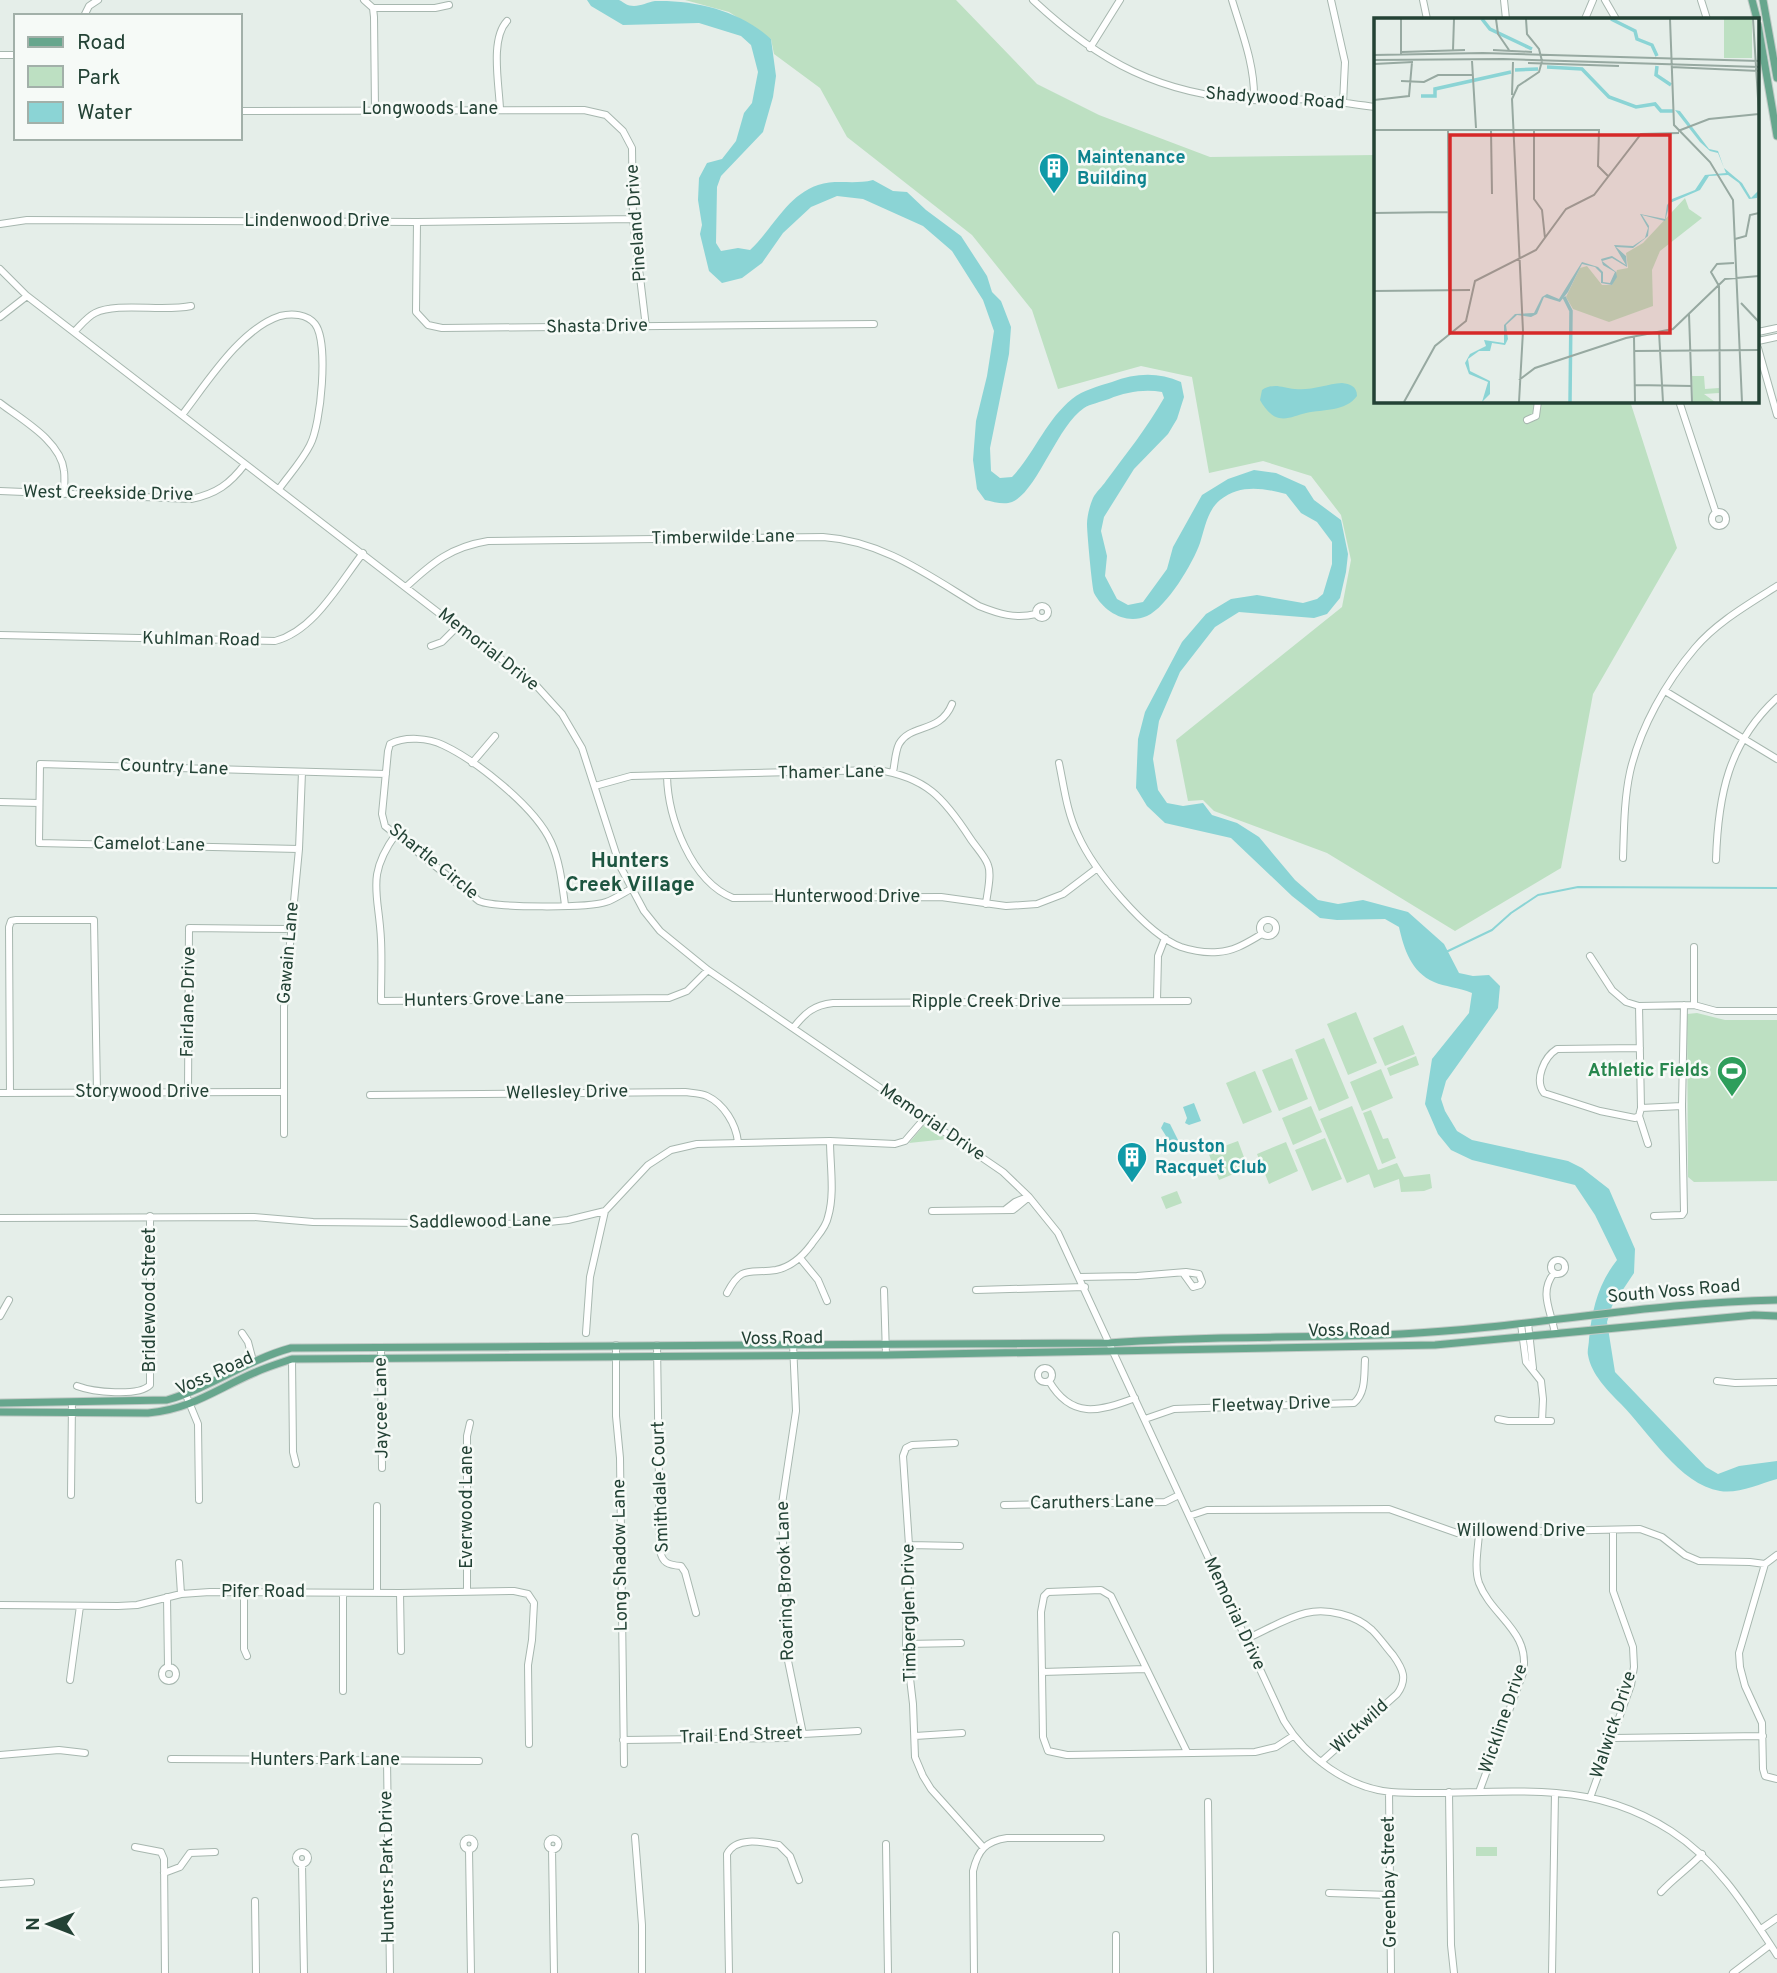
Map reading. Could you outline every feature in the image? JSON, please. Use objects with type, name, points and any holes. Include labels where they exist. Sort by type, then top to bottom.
[{"type":"main road","points":[[1752,0],[1756,15],[1765,9]]},
{"type":"main road","points":[[1763,0],[1777,78]]},
{"type":"main road","points":[[1760,33],[1775,94],[1777,136]]},
{"type":"main road","name":"South Voss Road","points":[[1573,1317],[1777,1300]]},
{"type":"main road","points":[[1692,1306],[1702,1320]]},
{"type":"main road","name":"South Voss Road","points":[[1575,1332],[1777,1315]]},
{"type":"main road","name":"Voss Road","points":[[0,1403],[150,1402],[186,1395],[253,1361],[291,1348],[1109,1343],[1162,1338],[1400,1334],[1573,1317]]},
{"type":"main road","points":[[1465,1329],[1466,1342]]},
{"type":"main road","name":"Voss Road","points":[[0,1412],[167,1411],[191,1404],[256,1372],[292,1359],[308,1358],[1113,1352],[1434,1345],[1575,1332]]},
{"type":"main road","points":[[1329,1335],[1329,1347]]},
{"type":"main road","points":[[1260,1336],[1260,1347]]},
{"type":"main road","points":[[728,1345],[728,1356]]},
{"type":"main road","points":[[520,1346],[520,1357]]},
{"type":"main road","points":[[445,1358],[446,1347]]},
{"type":"main road","points":[[308,1348],[308,1358]]},
{"type":"street","points":[[85,14],[89,6],[98,0]]},
{"type":"street","points":[[364,0],[373,8],[435,8],[449,5]]},
{"type":"street","name":"Shadywood Road","points":[[1033,0],[1090,48],[1132,71],[1166,85],[1208,95],[1254,100],[1321,100],[1374,107]]},
{"type":"street","points":[[1090,48],[1110,20],[1120,0]]},
{"type":"street","points":[[1231,0],[1251,60],[1254,100]]},
{"type":"street","points":[[1331,0],[1345,62],[1343,103]]},
{"type":"street","points":[[1423,0],[1427,18]]},
{"type":"street","points":[[1504,0],[1506,18]]},
{"type":"street","points":[[1585,18],[1592,0]]},
{"type":"street","points":[[1605,0],[1615,18]]},
{"type":"street","points":[[1701,0],[1707,18]]},
{"type":"street","points":[[373,8],[375,110]]},
{"type":"street","points":[[500,109],[497,44],[501,27],[507,20]]},
{"type":"street","name":"Longwoods Lane","points":[[242,111],[584,110],[606,115],[616,124]]},
{"type":"street","name":"Pineland Drive","points":[[616,124],[628,138],[632,148],[633,219],[646,327]]},
{"type":"street","name":"Lindenwood Drive","points":[[0,224],[27,220],[417,222],[633,219]]},
{"type":"street","name":"Shasta Drive","points":[[417,222],[416,312],[428,325],[442,328],[874,324]]},
{"type":"street","name":"Memorial Drive","points":[[0,269],[27,296],[457,627],[533,682],[562,714],[582,748],[621,866],[644,911],[660,931],[708,970],[983,1157],[1029,1197],[1058,1233],[1085,1287],[1179,1495],[1293,1736],[1321,1762],[1354,1782],[1389,1792],[1555,1793],[1608,1802],[1647,1818],[1702,1854],[1726,1880],[1777,1955]]},
{"type":"street","points":[[0,317],[27,296]]},
{"type":"street","points":[[74,332],[90,316],[105,309],[179,309],[191,306]]},
{"type":"street","points":[[183,415],[224,360],[258,328],[290,314],[307,317],[317,326],[321,344],[319,420],[310,445],[279,489]]},
{"type":"street","points":[[1760,355],[1777,415]]},
{"type":"street","points":[[1679,402],[1716,513]]},
{"type":"street","points":[[0,403],[53,447],[60,457],[64,471],[64,494]]},
{"type":"street","name":"West Creekside Drive","points":[[0,491],[191,499],[218,491],[232,481],[245,464]]},
{"type":"street","name":"Timberwilde Lane","points":[[406,587],[433,562],[448,553],[466,544],[488,541],[823,537],[845,539],[884,550],[995,613],[1023,617],[1036,614]]},
{"type":"street","name":"Kuhlman Road","points":[[0,635],[275,640],[293,635],[307,624],[363,553]]},
{"type":"street","points":[[1623,858],[1630,770],[1644,732],[1665,691],[1696,647],[1734,614],[1777,586]]},
{"type":"street","points":[[431,646],[442,642],[457,627]]},
{"type":"street","points":[[1665,691],[1777,759]]},
{"type":"street","points":[[1716,860],[1720,799],[1728,772],[1743,738],[1762,711],[1777,698]]},
{"type":"street","points":[[893,772],[900,742],[908,735],[942,720],[952,704]]},
{"type":"street","points":[[472,763],[495,736]]},
{"type":"street","name":"Shartle Circle","points":[[565,905],[555,853],[534,814],[504,787],[443,745],[405,739],[390,744],[383,820],[385,826],[479,901],[486,904],[565,905],[608,902],[631,889]]},
{"type":"street","points":[[1059,763],[1077,835],[1096,869],[1129,906],[1165,938],[1180,947],[1220,953],[1237,948],[1262,934]]},
{"type":"street","name":"Country Lane","points":[[39,803],[40,764],[386,774]]},
{"type":"street","name":"Thamer Lane","points":[[595,786],[631,776],[877,770],[913,778],[948,805],[988,866],[986,904]]},
{"type":"street","name":"Gawain Lane","points":[[284,1134],[284,1007],[299,849],[302,772]]},
{"type":"street","name":"Hunterwood Drive","points":[[667,776],[671,809],[694,864],[712,886],[733,898],[941,897],[986,904],[1023,905],[1063,894],[1096,869]]},
{"type":"street","points":[[0,802],[39,803]]},
{"type":"street","name":"Camelot Lane","points":[[39,803],[39,843],[299,849]]},
{"type":"street","name":"Hunters Grove Lane","points":[[396,834],[382,855],[375,888],[382,939],[381,1001],[669,998],[687,991],[708,970]]},
{"type":"street","points":[[10,1093],[9,927],[11,921],[16,920],[94,920],[97,1092]]},
{"type":"street","name":"Fairlane Drive","points":[[188,1093],[190,928],[291,929]]},
{"type":"street","points":[[1157,1000],[1157,956],[1165,938]]},
{"type":"street","points":[[1694,947],[1694,1005]]},
{"type":"street","points":[[1590,956],[1612,990],[1626,1002],[1639,1006],[1694,1005],[1716,1011],[1777,1011]]},
{"type":"street","name":"Ripple Creek Drive","points":[[794,1027],[810,1009],[833,1003],[1188,1001]]},
{"type":"street","points":[[1654,1216],[1684,1212],[1684,1005]]},
{"type":"street","points":[[1639,1006],[1639,1116],[1648,1144]]},
{"type":"street","points":[[1639,1116],[1635,1118],[1600,1111],[1544,1093],[1538,1087],[1538,1079],[1550,1053],[1557,1049],[1640,1048]]},
{"type":"street","name":"Storywood Drive","points":[[0,1093],[284,1092]]},
{"type":"street","name":"Wellesley Drive","points":[[370,1095],[685,1092],[707,1096],[723,1107],[736,1131],[738,1142]]},
{"type":"street","points":[[1641,1108],[1682,1106]]},
{"type":"street","points":[[586,1333],[590,1277],[605,1211],[648,1165],[671,1150],[697,1144],[738,1142],[830,1141],[895,1144],[905,1141],[924,1119]]},
{"type":"street","points":[[727,1293],[734,1279],[742,1272],[777,1270],[800,1258],[825,1225],[829,1217],[830,1141]]},
{"type":"street","points":[[932,1211],[1013,1210],[1029,1197]]},
{"type":"street","name":"Saddlewood Lane","points":[[0,1218],[254,1217],[313,1222],[530,1224],[568,1220],[605,1211]]},
{"type":"street","name":"Bridlewood Street","points":[[78,1386],[96,1391],[136,1391],[144,1390],[150,1385],[150,1216]]},
{"type":"street","points":[[800,1258],[818,1280],[827,1301]]},
{"type":"street","points":[[1079,1276],[1183,1273]]},
{"type":"street","points":[[1554,1273],[1548,1281],[1545,1293],[1555,1334]]},
{"type":"street","points":[[976,1290],[1085,1287]]},
{"type":"street","points":[[884,1290],[886,1355]]},
{"type":"street","points":[[0,1316],[9,1300]]},
{"type":"street","points":[[1525,1323],[1533,1370],[1541,1381],[1544,1399],[1542,1420]]},
{"type":"street","points":[[242,1333],[248,1342],[253,1361]]},
{"type":"street","name":"Roaring Brook Lane","points":[[793,1344],[796,1411],[782,1504],[786,1651],[803,1734]]},
{"type":"street","name":"Long Shadow Lane","points":[[616,1345],[624,1764]]},
{"type":"street","name":"Smithdale Court","points":[[657,1345],[660,1550],[664,1562],[669,1566],[681,1566],[685,1572],[696,1613]]},
{"type":"street","name":"Jaycee Lane","points":[[381,1348],[382,1468]]},
{"type":"street","points":[[292,1359],[293,1452],[296,1464]]},
{"type":"street","name":"Fleetway Drive","points":[[1145,1419],[1174,1409],[1354,1403],[1362,1390],[1365,1360]]},
{"type":"street","points":[[1049,1381],[1061,1398],[1080,1409],[1101,1410],[1135,1398]]},
{"type":"street","points":[[1717,1381],[1735,1384],[1777,1382]]},
{"type":"street","points":[[186,1395],[198,1424],[199,1500]]},
{"type":"street","points":[[71,1495],[72,1402]]},
{"type":"street","points":[[1497,1419],[1551,1421]]},
{"type":"street","name":"Everwood Lane","points":[[467,1592],[467,1436],[470,1423]]},
{"type":"street","name":"Timberglen Drive","points":[[955,1443],[912,1445],[906,1448],[903,1456],[909,1545],[906,1644],[915,1757],[931,1789],[983,1847]]},
{"type":"street","name":"Caruthers Lane","points":[[1004,1505],[1165,1502],[1179,1495]]},
{"type":"street","points":[[377,1506],[377,1592]]},
{"type":"street","name":"Willowend Drive","points":[[1189,1516],[1207,1510],[1389,1508],[1439,1529],[1457,1533],[1640,1529],[1662,1537],[1685,1555],[1699,1561],[1765,1564]]},
{"type":"street","name":"Walwick Drive","points":[[1590,1798],[1631,1685],[1634,1667],[1633,1647],[1613,1591],[1613,1530]]},
{"type":"street","name":"Wickline Drive","points":[[1479,1534],[1479,1583],[1519,1639],[1525,1655],[1523,1673],[1479,1792]]},
{"type":"street","points":[[909,1545],[960,1546]]},
{"type":"street","points":[[1777,1555],[1765,1564],[1739,1653],[1745,1686],[1762,1723],[1765,1776],[1777,1779]]},
{"type":"street","points":[[179,1563],[181,1594]]},
{"type":"street","points":[[1187,1752],[1111,1596],[1101,1590],[1054,1590],[1044,1596],[1043,1737],[1048,1751],[1067,1755],[1265,1751],[1293,1736]]},
{"type":"street","name":"Pifer Road","points":[[0,1605],[137,1605],[181,1594],[244,1592],[514,1591],[528,1594],[534,1603],[528,1665],[528,1744]]},
{"type":"street","points":[[244,1592],[244,1649],[247,1656]]},
{"type":"street","points":[[343,1593],[343,1691]]},
{"type":"street","points":[[400,1593],[401,1651]]},
{"type":"street","points":[[167,1597],[168,1667]]},
{"type":"street","points":[[71,1680],[80,1606]]},
{"type":"street","name":"Wickwild","points":[[1246,1639],[1306,1613],[1331,1613],[1363,1623],[1372,1630],[1400,1665],[1404,1679],[1397,1694],[1321,1762]]},
{"type":"street","points":[[906,1644],[961,1643]]},
{"type":"street","points":[[1042,1672],[1146,1669]]},
{"type":"street","name":"Trail End Street","points":[[623,1740],[785,1738],[803,1734],[858,1731]]},
{"type":"street","points":[[915,1736],[962,1733]]},
{"type":"street","points":[[1613,1738],[1763,1736]]},
{"type":"street","points":[[0,1755],[59,1750],[85,1753]]},
{"type":"street","name":"Hunters Park Lane","points":[[171,1759],[479,1761]]},
{"type":"street","name":"Hunters Park Drive","points":[[387,1760],[390,1973]]},
{"type":"street","name":"Greenbay Street","points":[[1389,1792],[1391,1973]]},
{"type":"street","points":[[1449,1792],[1451,1945],[1454,1973]]},
{"type":"street","points":[[1552,1973],[1555,1793]]},
{"type":"street","points":[[1208,1802],[1210,1973]]},
{"type":"street","points":[[635,1837],[642,1925],[642,1973]]},
{"type":"street","points":[[974,1973],[973,1871],[975,1859],[983,1847],[993,1840],[1101,1838]]},
{"type":"street","points":[[729,1973],[727,1854],[730,1848],[739,1843],[779,1845],[790,1856],[799,1880]]},
{"type":"street","points":[[886,1844],[888,1973]]},
{"type":"street","points":[[135,1847],[161,1852],[164,1873],[165,1973]]},
{"type":"street","points":[[552,1849],[554,1973]]},
{"type":"street","points":[[469,1850],[471,1973]]},
{"type":"street","points":[[164,1873],[180,1867],[190,1853],[215,1852]]},
{"type":"street","points":[[1661,1892],[1673,1880],[1688,1871],[1702,1854]]},
{"type":"street","points":[[302,1864],[304,1973]]},
{"type":"street","points":[[0,1884],[31,1882]]},
{"type":"street","points":[[1329,1893],[1390,1895]]},
{"type":"street","points":[[255,1901],[256,1973]]},
{"type":"street","points":[[1761,1929],[1777,1919]]},
{"type":"street","points":[[1116,1935],[1116,1973]]},
{"type":"street","points":[[1733,1973],[1770,1945]]},
{"type":"green space","points":[[685,0],[956,0],[1037,84],[1099,115],[1210,157],[1374,155],[1374,402],[1630,402],[1677,548],[1593,694],[1561,868],[1455,931],[1327,853],[1214,811],[1203,800],[1188,801],[1176,740],[1342,607],[1351,560],[1341,515],[1311,476],[1263,461],[1209,473],[1192,377],[1141,366],[1058,389],[1032,310],[972,235],[847,137],[820,88],[774,54],[771,39],[729,12]]},
{"type":"green space","points":[[1356,1012],[1377,1063],[1348,1075],[1327,1024]]},
{"type":"green space","name":"Athletic Fields","points":[[1697,1013],[1725,1020],[1777,1020],[1777,1181],[1694,1182],[1688,1177],[1687,1014]]},
{"type":"green space","points":[[1403,1025],[1415,1054],[1385,1066],[1373,1038]]},
{"type":"green space","points":[[1324,1038],[1349,1098],[1319,1111],[1295,1050]]},
{"type":"green space","points":[[1416,1056],[1419,1065],[1390,1076],[1387,1068]]},
{"type":"green space","points":[[1292,1058],[1308,1099],[1279,1111],[1262,1070]]},
{"type":"green space","points":[[1381,1069],[1393,1098],[1362,1111],[1350,1082]]},
{"type":"green space","points":[[1255,1071],[1272,1112],[1243,1124],[1226,1083]]},
{"type":"green space","points":[[1311,1106],[1322,1132],[1293,1145],[1282,1118]]},
{"type":"green space","points":[[1352,1106],[1378,1170],[1397,1163],[1404,1177],[1430,1174],[1432,1188],[1401,1192],[1399,1179],[1374,1188],[1369,1174],[1347,1183],[1320,1119]]},
{"type":"green space","points":[[1371,1110],[1383,1139],[1388,1138],[1396,1158],[1382,1164],[1363,1113]]},
{"type":"green space","points":[[925,1124],[947,1139],[909,1143]]},
{"type":"green space","points":[[1325,1138],[1342,1179],[1312,1191],[1295,1150]]},
{"type":"green space","points":[[1238,1141],[1248,1168],[1219,1180],[1208,1152]]},
{"type":"green space","points":[[1286,1142],[1298,1171],[1269,1184],[1257,1154]]},
{"type":"green space","points":[[1177,1191],[1182,1203],[1166,1209],[1161,1197]]},
{"type":"green space","points":[[1476,1847],[1497,1847],[1497,1856],[1476,1856]]},
{"type":"water","points":[[587,0],[619,0],[634,6],[655,1],[702,5],[732,14],[771,39],[776,76],[763,132],[721,176],[717,187],[716,243],[721,251],[738,248],[750,250],[797,197],[818,185],[832,182],[873,180],[893,191],[907,192],[961,236],[987,276],[992,292],[1001,301],[1011,327],[1009,354],[990,448],[991,471],[1000,478],[1012,477],[1063,407],[1081,393],[1138,375],[1155,375],[1181,382],[1184,397],[1177,419],[1168,434],[1134,469],[1104,517],[1101,531],[1107,556],[1105,576],[1117,599],[1128,605],[1143,602],[1167,569],[1173,547],[1202,495],[1228,479],[1254,470],[1276,473],[1305,486],[1314,500],[1341,520],[1348,554],[1346,572],[1340,598],[1327,614],[1314,618],[1239,612],[1215,627],[1180,672],[1159,721],[1153,759],[1158,790],[1167,803],[1183,806],[1203,803],[1212,815],[1237,823],[1259,837],[1295,880],[1318,900],[1338,904],[1363,900],[1408,912],[1444,944],[1459,973],[1489,975],[1500,986],[1498,1008],[1446,1081],[1441,1099],[1445,1111],[1457,1131],[1472,1140],[1568,1161],[1582,1168],[1609,1189],[1635,1249],[1634,1273],[1612,1306],[1607,1322],[1615,1372],[1706,1467],[1718,1474],[1739,1466],[1777,1461],[1777,1479],[1741,1490],[1720,1491],[1691,1479],[1665,1455],[1606,1388],[1590,1362],[1588,1349],[1594,1308],[1605,1278],[1617,1260],[1595,1215],[1575,1185],[1472,1160],[1451,1150],[1438,1134],[1425,1104],[1432,1059],[1469,1013],[1472,993],[1426,978],[1414,966],[1406,951],[1399,927],[1385,919],[1320,918],[1292,896],[1231,838],[1165,823],[1147,806],[1136,788],[1138,739],[1145,712],[1182,642],[1206,614],[1231,599],[1257,595],[1303,603],[1323,594],[1332,564],[1332,542],[1317,522],[1301,513],[1286,494],[1260,489],[1236,491],[1220,500],[1212,509],[1192,562],[1163,604],[1147,616],[1139,618],[1124,618],[1110,611],[1094,593],[1087,529],[1089,511],[1094,496],[1136,441],[1164,398],[1162,392],[1128,393],[1084,408],[1065,429],[1039,473],[1021,496],[1006,503],[985,500],[977,489],[973,460],[976,421],[994,331],[983,300],[952,251],[923,226],[863,199],[837,196],[811,207],[783,233],[762,263],[742,278],[722,283],[709,271],[700,234],[702,225],[698,200],[699,178],[707,163],[722,159],[736,141],[744,113],[752,103],[758,72],[751,45],[741,36],[699,23],[623,25],[591,6]]},
{"type":"water","points":[[1342,383],[1352,386],[1357,396],[1346,405],[1334,409],[1282,418],[1270,413],[1260,400],[1262,390],[1271,386],[1301,389]]},
{"type":"water","points":[[1194,1103],[1201,1121],[1189,1125],[1185,1123],[1187,1118],[1183,1107]]},
{"type":"water","points":[[1164,1122],[1170,1124],[1179,1142],[1176,1146],[1170,1144],[1166,1149],[1159,1144],[1166,1136],[1161,1128]]},
{"type":"waterway","points":[[1446,952],[1492,930],[1538,895],[1578,887],[1777,888]]},
{"type":"place","name":"Maintenance Building","points":[[1054,195]]},
{"type":"place","name":"Athletic Fields","points":[[1732,1098]]},
{"type":"place","name":"Houston Racquet Club","points":[[1132,1184]]},
{"type":"district","name":"Hunters Creek Village","points":[[630,873]]}]
